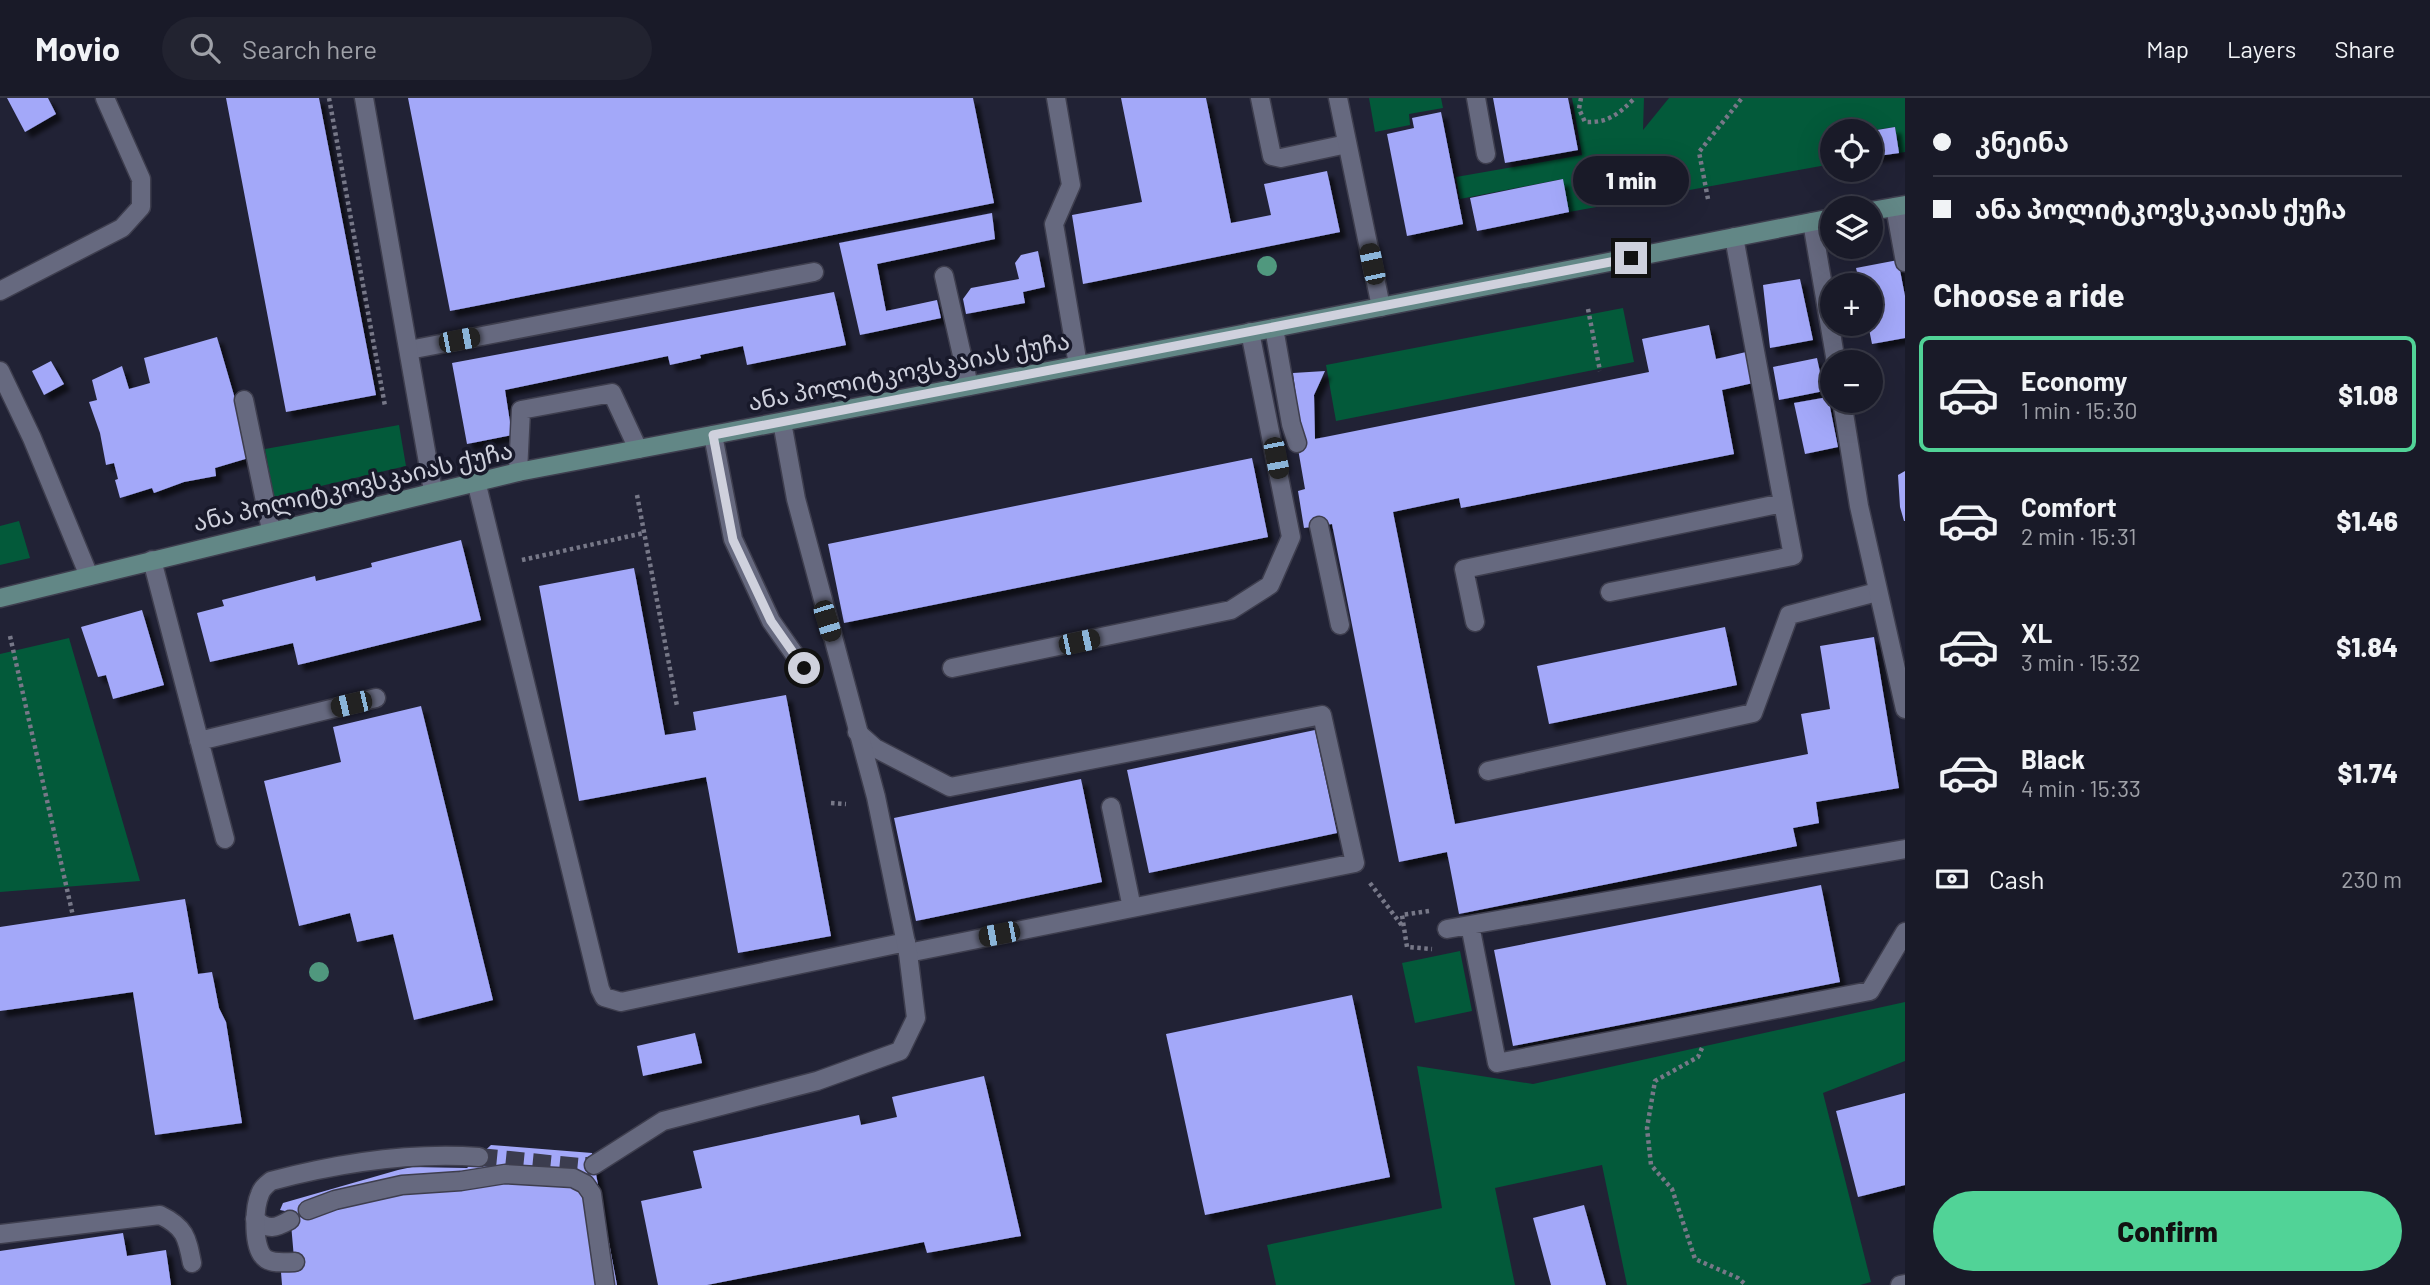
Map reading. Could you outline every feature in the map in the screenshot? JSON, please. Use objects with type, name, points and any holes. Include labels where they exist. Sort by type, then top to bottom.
[{"type":"street","points":[[0,291],[122,228],[141,208],[141,179],[105,98]]},
{"type":"street","points":[[364,98],[433,491]]},
{"type":"street","points":[[1056,98],[1071,184],[1054,224],[1078,365]]},
{"type":"street","points":[[1260,98],[1272,156],[1282,158],[1348,144]]},
{"type":"street","points":[[1338,98],[1381,307]]},
{"type":"street","points":[[1476,98],[1486,154]]},
{"type":"street","points":[[1900,206],[1905,262]]},
{"type":"street","name":"ანა პოლიტკოვსკაიას ქუჩა","points":[[0,598],[518,472],[1820,220]]},
{"type":"street","points":[[1812,222],[1834,350]]},
{"type":"street","points":[[1610,592],[1793,556],[1734,237]]},
{"type":"street","points":[[409,350],[814,272]]},
{"type":"street","points":[[944,276],[969,386]]},
{"type":"street","points":[[1274,328],[1291,424],[1297,443]]},
{"type":"street","points":[[952,668],[1231,610],[1270,584],[1291,537],[1250,332]]},
{"type":"street","points":[[0,371],[37,450],[89,576]]},
{"type":"street","points":[[518,472],[520,410],[612,393],[638,449]]},
{"type":"street","points":[[244,400],[271,530]]},
{"type":"street","points":[[1844,413],[1877,592],[1905,703]]},
{"type":"street","points":[[594,1165],[663,1121],[817,1081],[900,1051],[916,1018],[907,948],[876,797],[796,499],[782,422]]},
{"type":"street","points":[[713,435],[733,540],[771,621],[804,668]]},
{"type":"street","points":[[476,481],[604,998],[621,1002],[1132,908],[1354,863],[1332,783],[1322,715],[950,788],[875,748],[857,732]]},
{"type":"street","points":[[1475,622],[1464,569],[1783,503]]},
{"type":"street","points":[[1319,526],[1340,625]]},
{"type":"street","points":[[152,560],[225,839]]},
{"type":"street","points":[[1488,771],[1753,713],[1789,615],[1877,592]]},
{"type":"street","points":[[199,741],[376,698]]},
{"type":"street","points":[[1111,807],[1132,908]]},
{"type":"street","points":[[1447,929],[1905,849]]},
{"type":"street","points":[[1470,925],[1497,1063],[1870,991],[1905,932]]},
{"type":"street","points":[[295,1262],[265,1259],[259,1251],[256,1219],[261,1190],[271,1181],[391,1157],[442,1154],[480,1157]]},
{"type":"street","points":[[308,1210],[334,1200],[402,1185],[461,1181],[505,1174],[573,1178],[585,1184],[592,1194],[605,1285]]},
{"type":"street","points":[[0,1234],[160,1215],[177,1223],[188,1243],[192,1263]]},
{"type":"street","points":[[256,1219],[263,1226],[270,1228],[290,1220]]},
{"type":"path","points":[[329,98],[385,406]]},
{"type":"path","points":[[1581,98],[1579,109],[1585,122],[1601,123],[1619,114],[1635,98]]},
{"type":"path","points":[[1708,199],[1699,152],[1742,98]]},
{"type":"path","points":[[1588,309],[1600,371]]},
{"type":"path","points":[[637,495],[677,706]]},
{"type":"path","points":[[497,565],[644,533]]},
{"type":"path","points":[[9,636],[73,916]]},
{"type":"path","points":[[831,803],[846,804]]},
{"type":"path","points":[[1354,863],[1404,928]]},
{"type":"path","points":[[1715,1021],[1698,1057],[1654,1082],[1647,1128],[1651,1165],[1672,1189],[1695,1259],[1738,1278],[1746,1285]]},
{"type":"green space","points":[[1369,98],[1441,98],[1443,108],[1409,114],[1410,125],[1375,132]]},
{"type":"green space","points":[[1572,98],[1644,98],[1643,130],[1669,98],[1905,98],[1905,152],[1899,153],[1895,127],[1883,129],[1883,119],[1820,119],[1820,166],[1569,212],[1562,179],[1460,199],[1456,177],[1582,155]]},
{"type":"green space","points":[[1623,308],[1634,362],[1336,421],[1326,365]]},
{"type":"green space","points":[[399,425],[406,466],[274,497],[265,449]]},
{"type":"green space","points":[[19,521],[30,558],[0,565],[0,526]]},
{"type":"green space","points":[[69,638],[140,881],[0,892],[0,654]]},
{"type":"green space","points":[[1460,951],[1472,1011],[1415,1023],[1402,963]]},
{"type":"green space","points":[[1905,1002],[1905,1061],[1823,1093],[1871,1282],[1860,1285],[1627,1285],[1602,1165],[1495,1188],[1515,1285],[1276,1285],[1267,1245],[1442,1208],[1417,1066],[1533,1084]]},
{"type":"building","points":[[7,98],[48,98],[56,114],[25,132]]},
{"type":"building","points":[[226,98],[319,98],[376,395],[286,412]]},
{"type":"building","points":[[408,98],[973,98],[994,203],[450,311]]},
{"type":"building","points":[[1121,98],[1206,98],[1231,223],[1271,215],[1264,184],[1327,171],[1340,232],[1083,284],[1072,215],[1142,202]]},
{"type":"building","points":[[1493,98],[1568,98],[1578,150],[1505,163]]},
{"type":"building","points":[[1441,112],[1463,224],[1407,236],[1387,134],[1414,128],[1412,118]]},
{"type":"building","points":[[1895,127],[1899,153],[1883,155],[1883,129]]},
{"type":"building","points":[[1563,179],[1569,212],[1477,231],[1470,198]]},
{"type":"building","points":[[992,213],[995,239],[877,264],[886,311],[937,300],[941,318],[860,335],[839,243]]},
{"type":"building","points":[[1038,251],[1045,287],[1023,292],[1025,303],[966,314],[963,299],[971,288],[1019,279],[1015,263],[1021,255]]},
{"type":"building","points":[[1898,260],[1905,296],[1905,338],[1872,344],[1870,336],[1883,336],[1883,273],[1857,273],[1856,268]]},
{"type":"building","points":[[1800,279],[1813,340],[1770,348],[1763,285]]},
{"type":"building","points":[[834,292],[846,345],[747,365],[743,346],[700,355],[701,358],[670,365],[668,356],[505,390],[512,435],[467,444],[452,363]]},
{"type":"building","points":[[1709,325],[1716,359],[1746,352],[1753,383],[1722,390],[1734,454],[1461,508],[1459,498],[1393,512],[1455,824],[1808,754],[1801,714],[1830,709],[1820,646],[1874,637],[1899,788],[1816,802],[1819,823],[1793,828],[1797,846],[1459,914],[1447,852],[1399,862],[1332,524],[1304,528],[1298,491],[1305,489],[1297,443],[1300,427],[1293,373],[1325,371],[1314,395],[1315,439],[1649,372],[1642,339]]},
{"type":"building","points":[[217,337],[252,457],[215,468],[216,476],[184,482],[154,493],[152,488],[120,498],[114,463],[106,465],[100,433],[89,402],[97,400],[92,380],[122,366],[129,389],[150,383],[144,358]]},
{"type":"building","points":[[1817,358],[1820,392],[1779,400],[1773,367]]},
{"type":"building","points":[[51,361],[64,384],[44,395],[32,371]]},
{"type":"building","points":[[1820,398],[1820,413],[1831,413],[1838,447],[1805,454],[1794,403]]},
{"type":"building","points":[[1252,458],[1268,537],[844,623],[828,544]]},
{"type":"building","points":[[1905,471],[1904,521],[1900,507],[1898,475]]},
{"type":"building","points":[[461,540],[481,620],[298,665],[293,643],[210,662],[197,613],[224,606],[222,600],[315,576],[316,581],[372,567],[371,563]]},
{"type":"building","points":[[634,568],[665,735],[696,730],[693,712],[786,695],[831,936],[738,953],[706,777],[579,801],[539,586]]},
{"type":"building","points":[[142,610],[164,685],[113,699],[106,675],[98,677],[81,627]]},
{"type":"building","points":[[1725,627],[1737,685],[1549,724],[1537,666]]},
{"type":"building","points":[[421,706],[493,1000],[414,1020],[393,934],[357,942],[350,913],[299,926],[264,781],[341,762],[333,727]]},
{"type":"building","points":[[1315,730],[1337,833],[1149,873],[1127,770]]},
{"type":"building","points":[[1081,779],[1102,882],[916,921],[894,818]]},
{"type":"building","points":[[1821,885],[1840,982],[1513,1046],[1494,950]]},
{"type":"building","points":[[185,899],[198,974],[212,972],[219,1008],[226,1022],[242,1123],[155,1135],[133,992],[0,1011],[0,927]]},
{"type":"building","points":[[1352,995],[1390,1177],[1205,1215],[1166,1034]]},
{"type":"building","points":[[695,1033],[702,1063],[643,1076],[637,1046]]},
{"type":"building","points":[[984,1076],[1021,1236],[927,1253],[924,1242],[707,1285],[658,1285],[641,1201],[702,1188],[693,1151],[859,1115],[861,1125],[897,1117],[892,1097]]},
{"type":"building","points":[[1905,1093],[1905,1185],[1858,1197],[1836,1111]]},
{"type":"building","points":[[491,1145],[592,1153],[617,1285],[282,1285],[281,1272],[295,1270],[290,1212],[280,1210],[283,1203],[412,1167],[467,1168]]},
{"type":"building","points":[[1584,1205],[1606,1285],[1551,1285],[1533,1218]]},
{"type":"building","points":[[123,1233],[127,1256],[166,1250],[171,1285],[0,1285],[0,1251]]},
{"type":"tunnel","points":[[479,1157],[580,1167],[594,1165]]},
{"type":"route","points":[[804,668],[771,621],[733,540],[713,435],[1631,258]]}]
